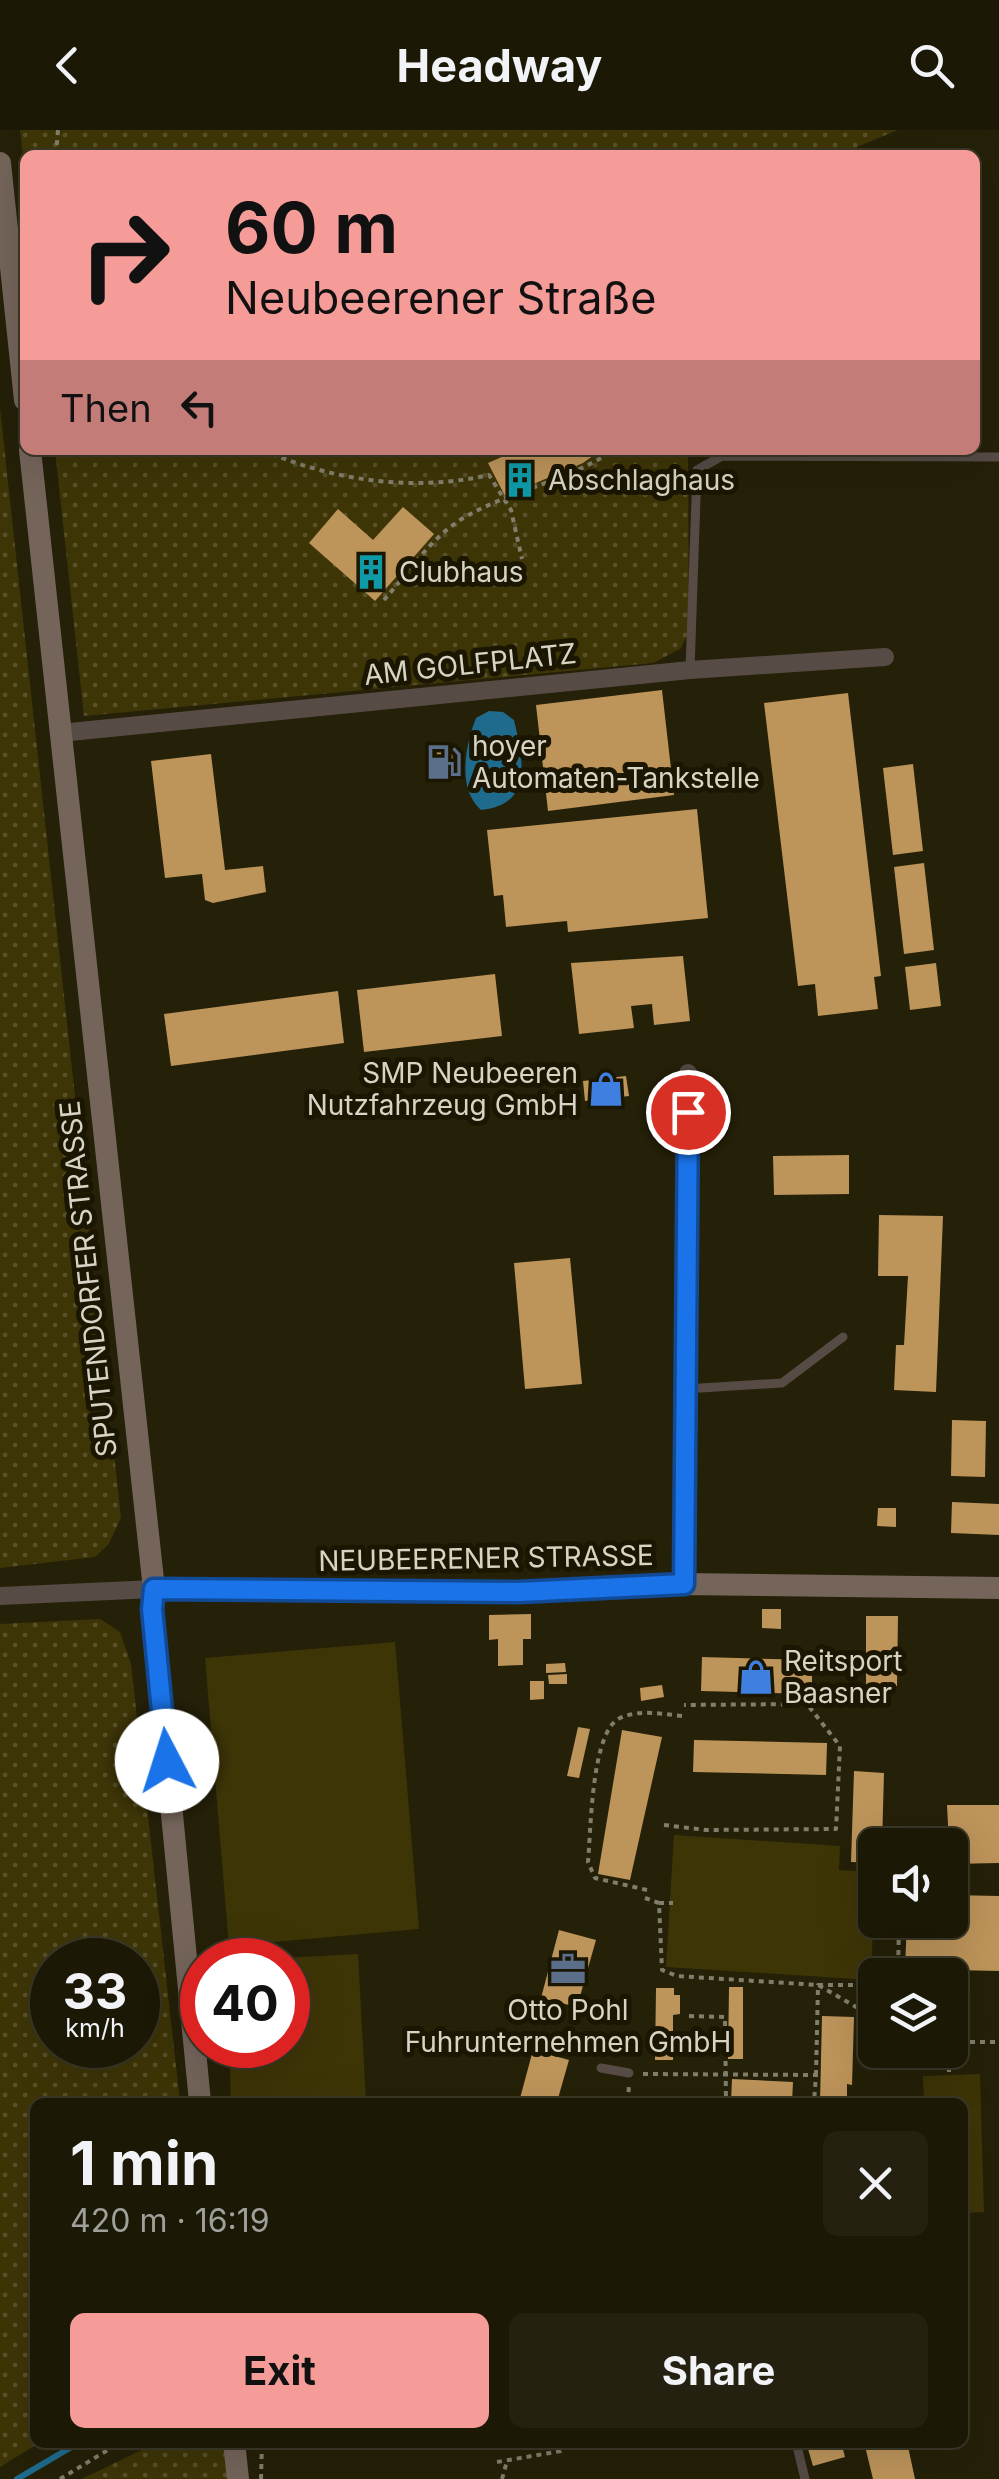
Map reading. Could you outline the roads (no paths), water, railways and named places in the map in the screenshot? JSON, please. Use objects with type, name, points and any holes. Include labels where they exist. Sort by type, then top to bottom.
[{"type":"main road","points":[[0,163],[20,353]]},
{"type":"main road","name":"SPUTENDORFER STRASSE","points":[[31,455],[154,1589],[152,1609],[200,2098]]},
{"type":"main road","name":"NEUBEERENER STRASSE","points":[[154,1589],[519,1592],[684,1584],[999,1588]]},
{"type":"main road","points":[[235,2448],[238,2479]]},
{"type":"street","name":"AM GOLFPLATZ","points":[[60,733],[690,670],[884,657]]},
{"type":"street","points":[[684,1584],[688,1073]]},
{"type":"street","points":[[0,1596],[154,1589]]},
{"type":"lane","points":[[690,670],[697,470],[722,456],[999,457]]},
{"type":"lane","points":[[685,1388],[782,1382],[843,1337]]},
{"type":"lane","points":[[601,2068],[629,2074]]},
{"type":"lane","points":[[797,2448],[805,2479]]},
{"type":"water","points":[[489,711],[503,712],[514,720],[521,778],[510,799],[481,810],[469,791],[465,767],[476,718]]},
{"type":"waterway","points":[[17,2479],[70,2448]]},
{"type":"place","name":"Abschlaghaus","points":[[520,480]]},
{"type":"place","name":"Clubhaus","points":[[371,572]]},
{"type":"place","name":"hoyer Automaten-Tankstelle","points":[[444,762]]},
{"type":"place","name":"SMP Neubeeren Nutzfahrzeug GmbH","points":[[606,1089]]},
{"type":"place","name":"Reitsport Baasner","points":[[756,1677]]},
{"type":"place","name":"Otto Pohl Fuhrunternehmen GmbH","points":[[568,1969]]}]
